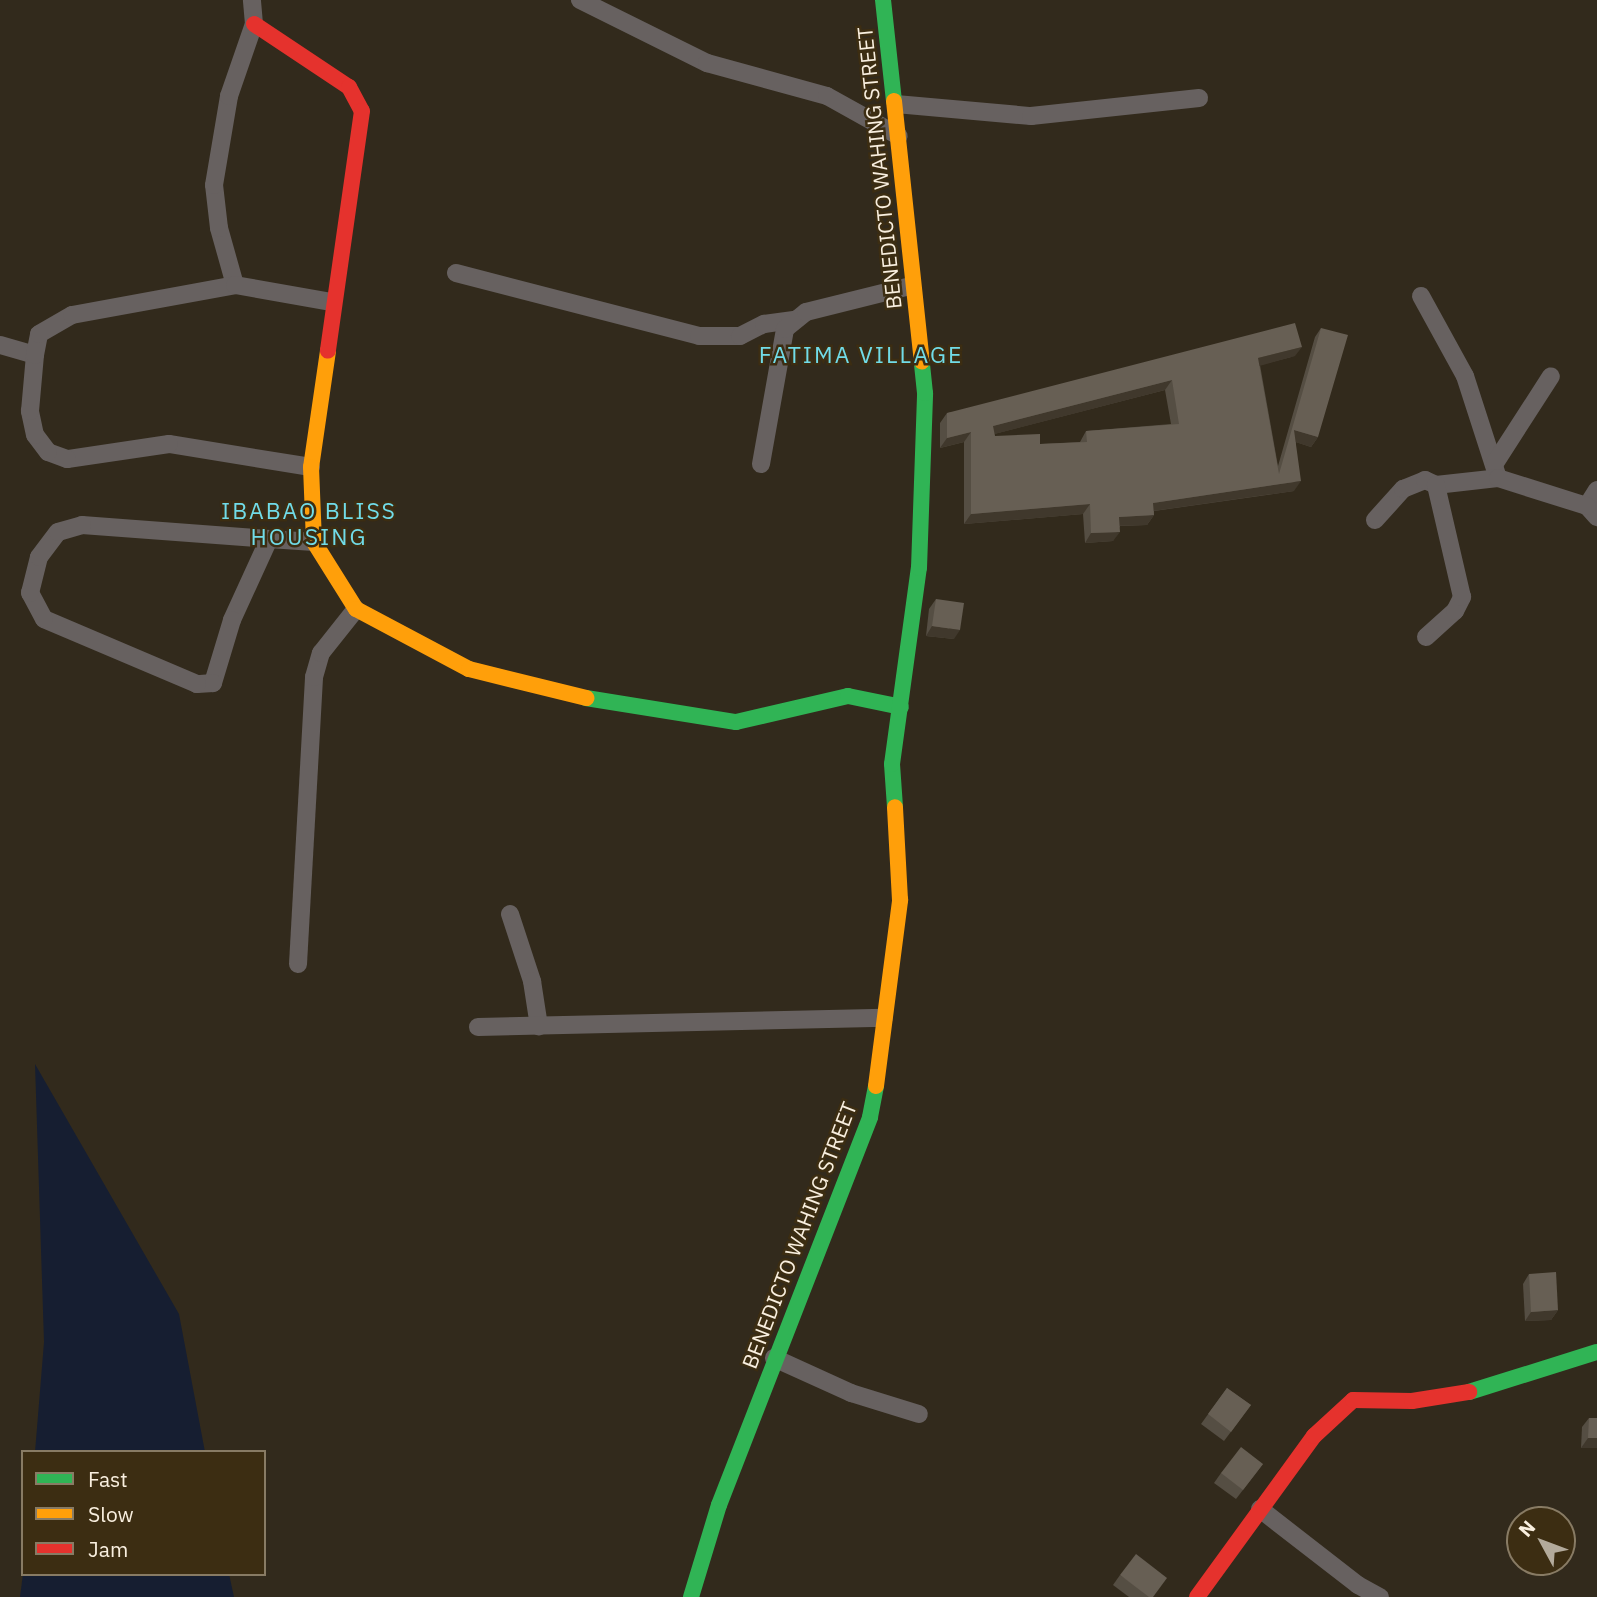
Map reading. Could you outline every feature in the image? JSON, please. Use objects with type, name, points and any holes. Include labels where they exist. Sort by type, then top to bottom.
[{"type":"street","points":[[235,285],[219,228],[214,185],[229,96],[254,24],[252,0]]},
{"type":"street","points":[[580,0],[707,63],[827,96],[899,136]]},
{"type":"street","name":"BENEDICTO WAHING STREET","points":[[691,1597],[774,1358],[870,1117],[900,900],[892,764],[919,568],[925,393],[910,286],[896,104],[883,0]]},
{"type":"street","points":[[254,24],[349,87],[359,99],[362,111],[331,302],[312,467],[314,542],[356,609],[469,669],[597,701],[736,722],[848,696],[901,707]]},
{"type":"street","points":[[896,104],[1031,116],[1199,98]]},
{"type":"street","points":[[456,273],[699,336],[740,336],[764,324],[794,320]]},
{"type":"street","points":[[312,467],[169,444],[67,459],[48,452],[35,435],[30,411],[35,355],[39,334],[72,315],[235,285],[331,302]]},
{"type":"street","points":[[761,464],[785,329],[806,313],[910,286]]},
{"type":"street","points":[[1421,296],[1465,376],[1496,471]]},
{"type":"street","points":[[0,345],[35,355]]},
{"type":"street","points":[[1496,471],[1551,376]]},
{"type":"street","points":[[1376,520],[1412,481],[1436,485],[1496,471],[1592,512],[1597,490]]},
{"type":"street","points":[[1426,637],[1455,611],[1462,597],[1436,485]]},
{"type":"street","points":[[269,539],[232,620],[213,683],[197,684],[44,620],[33,606],[30,593],[48,540],[82,525],[314,542]]},
{"type":"street","points":[[298,964],[314,677],[321,653],[356,609]]},
{"type":"street","points":[[510,914],[532,981],[538,1026]]},
{"type":"street","points":[[478,1027],[884,1018]]},
{"type":"street","points":[[1197,1597],[1314,1436],[1353,1400],[1412,1401],[1493,1388],[1597,1352]]},
{"type":"street","points":[[774,1358],[850,1393],[919,1414]]},
{"type":"street","points":[[1260,1509],[1357,1585],[1380,1597]]},
{"type":"water","points":[[35,1064],[179,1314],[205,1450],[35,1450],[44,1342]]},
{"type":"water","points":[[23,1576],[229,1576],[234,1597],[20,1597]]},
{"type":"building","points":[[1295,323],[1302,347],[1258,358],[1279,474],[1321,328],[1348,335],[1318,437],[1294,430],[1301,481],[1153,503],[1154,515],[1119,517],[1120,532],[1091,533],[1090,504],[971,514],[971,432],[947,438],[947,413]],"holes":[[[1172,380],[1179,424],[1086,431],[1087,442],[1040,444],[1040,434],[995,436],[993,426]]]},
{"type":"building","points":[[936,599],[964,603],[960,630],[932,626]]},
{"type":"building","points":[[1556,1272],[1558,1310],[1531,1312],[1529,1274]]},
{"type":"building","points":[[1227,1388],[1251,1405],[1231,1432],[1208,1414]]},
{"type":"building","points":[[1589,1418],[1597,1418],[1597,1438],[1588,1438]]},
{"type":"building","points":[[1241,1447],[1263,1464],[1243,1490],[1221,1473]]},
{"type":"building","points":[[1136,1554],[1167,1578],[1153,1597],[1149,1597],[1120,1575]]},
{"type":"traffic: fast","points":[[883,0],[894,101]]},
{"type":"traffic: fast","points":[[895,807],[892,764],[919,568],[925,393],[922,362]]},
{"type":"traffic: fast","points":[[586,698],[736,722],[848,696],[901,707]]},
{"type":"traffic: fast","points":[[691,1597],[719,1505],[870,1117],[876,1086]]},
{"type":"traffic: fast","points":[[1469,1392],[1597,1352]]},
{"type":"traffic: slow","points":[[894,101],[922,362]]},
{"type":"traffic: slow","points":[[328,351],[311,467],[314,542],[356,609],[469,669],[586,698]]},
{"type":"traffic: slow","points":[[876,1086],[900,900],[895,807]]},
{"type":"traffic: jam","points":[[254,24],[349,87],[362,111],[328,351]]},
{"type":"traffic: jam","points":[[1197,1597],[1314,1436],[1353,1400],[1412,1401],[1469,1392]]},
{"type":"district","name":"FATIMA VILLAGE","points":[[861,354]]},
{"type":"district","name":"IBABAO BLISS HOUSING","points":[[309,523]]}]
